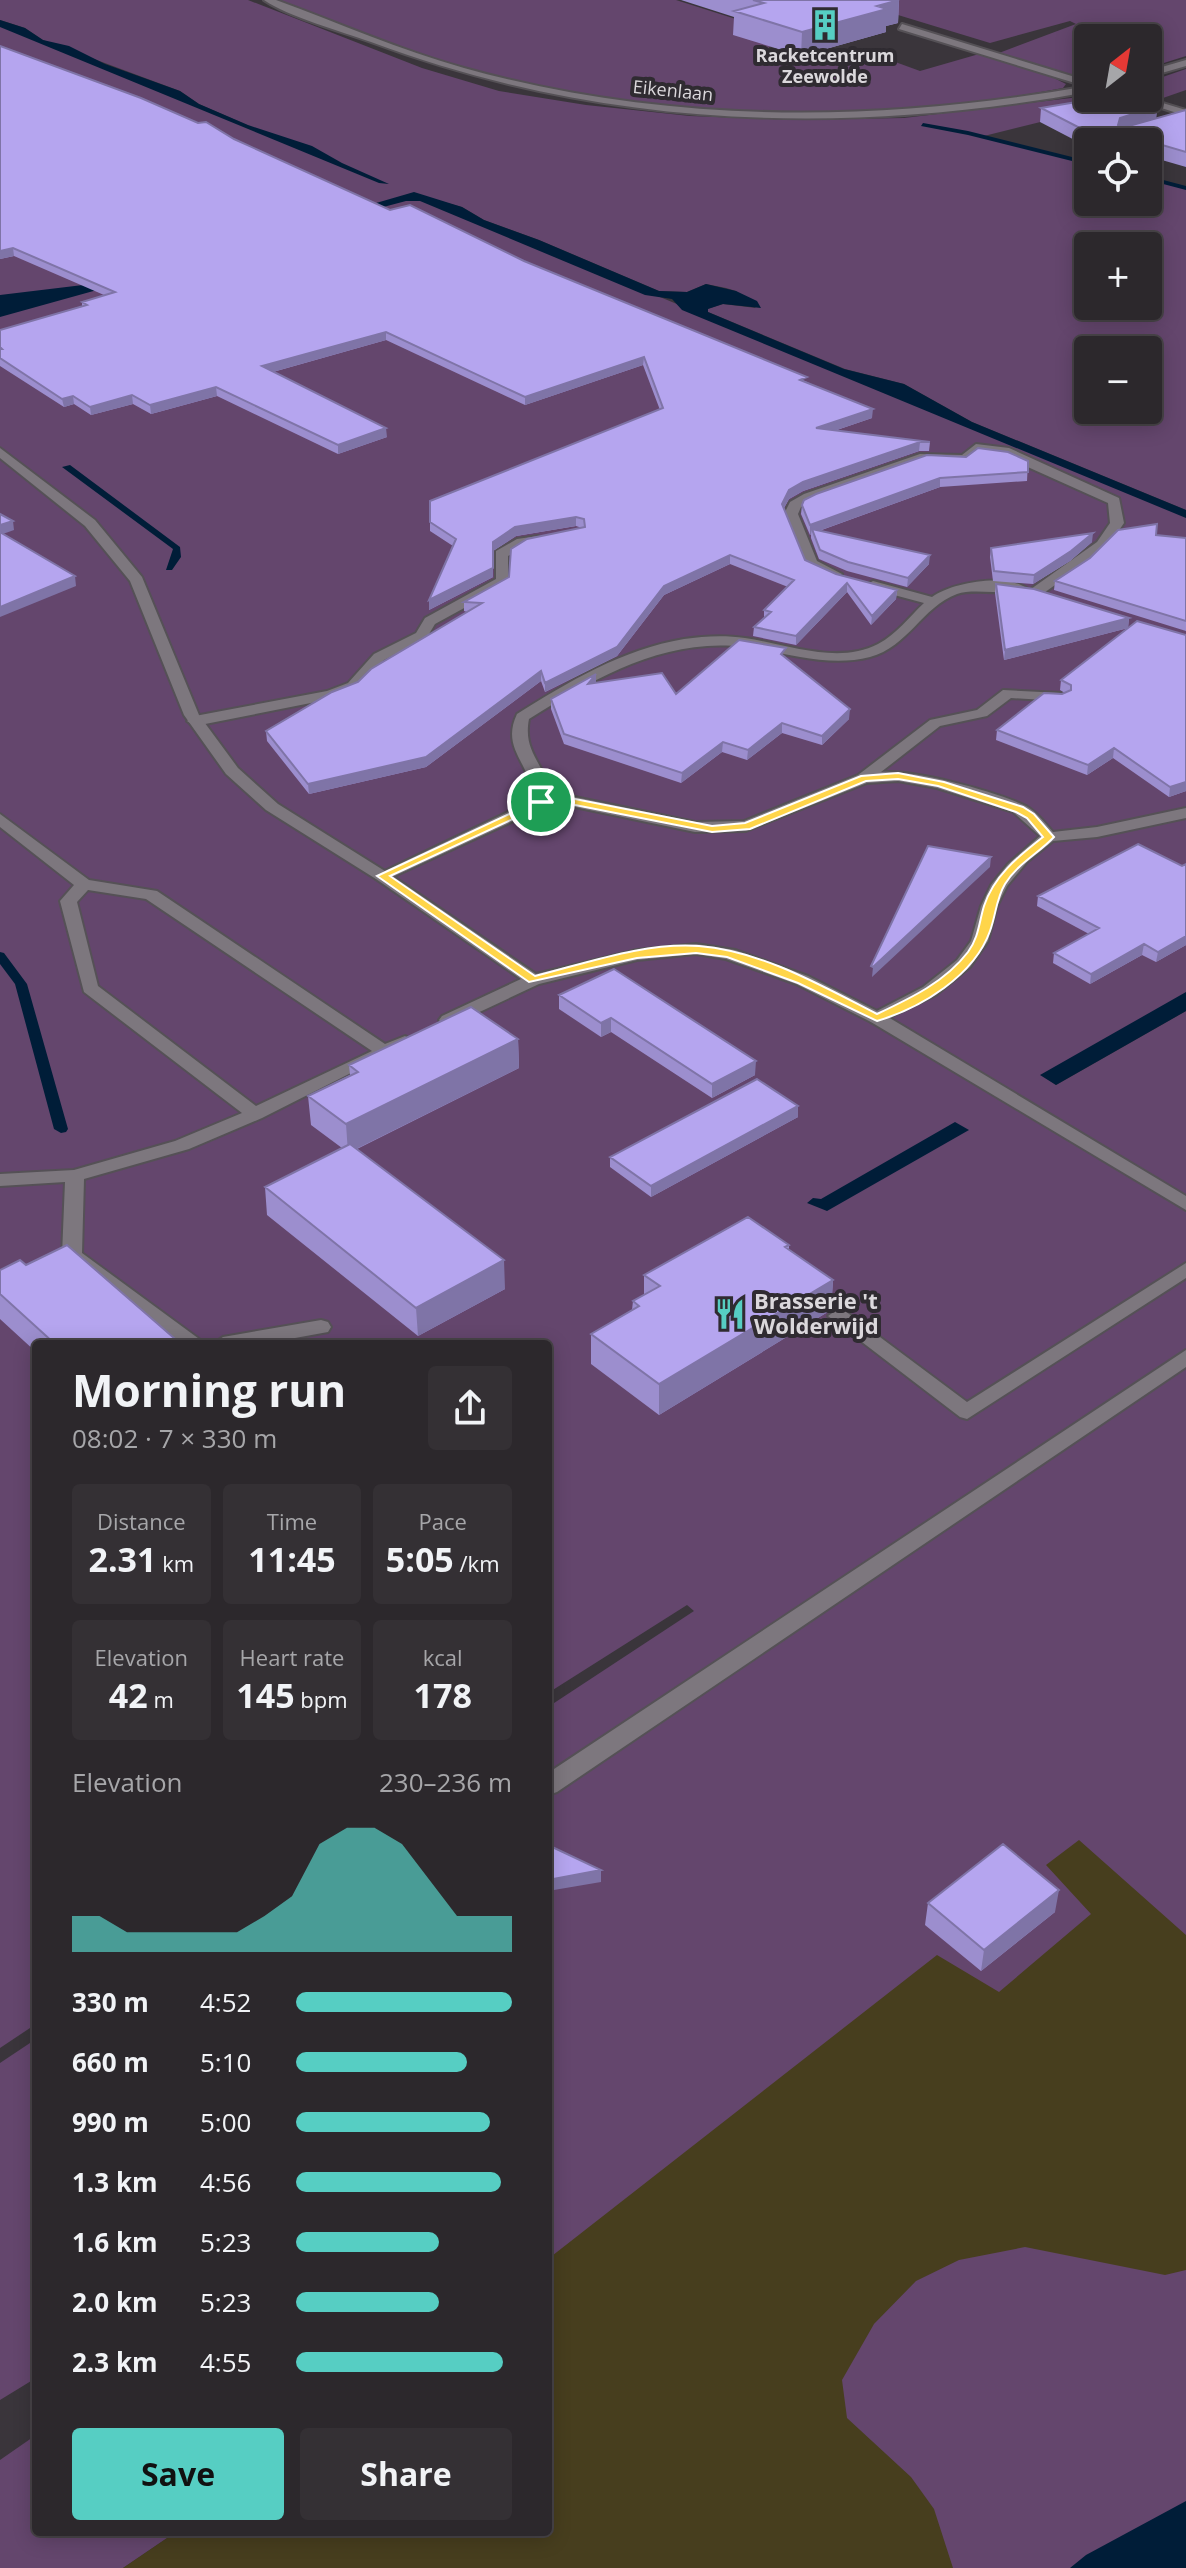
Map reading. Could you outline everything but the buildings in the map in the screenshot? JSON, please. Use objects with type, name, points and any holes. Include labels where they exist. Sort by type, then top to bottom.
[{"type":"street","name":"Eikenlaan","points":[[268,0],[460,69],[533,87],[679,109],[772,115],[914,114],[995,106],[1074,89]]},
{"type":"street","points":[[902,27],[1074,82]]},
{"type":"street","points":[[1162,70],[1186,63]]},
{"type":"street","points":[[1162,103],[1172,100]]},
{"type":"street","points":[[1162,106],[1186,115]]},
{"type":"street","points":[[1173,121],[1186,115]]},
{"type":"street","points":[[541,802],[540,779],[522,755],[516,740],[522,717],[558,694],[655,649],[698,640],[739,642],[845,657],[869,653],[898,641],[935,602],[951,591],[980,587],[1043,594],[1102,545],[1117,523],[1114,501],[1004,451],[976,448],[965,459],[925,457],[809,497],[795,505],[791,514],[811,563],[841,577],[935,602]]},
{"type":"street","points":[[0,452],[90,523],[137,580],[195,721],[232,771],[272,807],[382,876],[533,980]]},
{"type":"street","points":[[195,721],[331,695],[353,686],[379,657],[421,636],[430,621],[503,581],[501,554],[522,542],[549,537]]},
{"type":"street","points":[[382,876],[541,802],[570,801],[712,829],[746,826],[864,778],[935,723],[982,713],[1008,693],[1061,697]]},
{"type":"street","points":[[864,778],[898,776],[977,795],[1019,809],[1049,837]]},
{"type":"street","points":[[877,1018],[920,998],[951,977],[973,952],[985,930],[989,907],[1001,882],[1018,862],[1049,837],[1097,832],[1186,813]]},
{"type":"street","points":[[0,819],[84,884],[151,895],[384,1051]]},
{"type":"street","points":[[84,884],[68,901],[90,988],[255,1114]]},
{"type":"street","points":[[0,1180],[75,1176],[182,1145],[255,1114],[533,980],[637,955],[696,949],[729,954],[802,980],[877,1018],[1186,1204]]},
{"type":"street","points":[[75,1176],[72,1255],[190,1340]]},
{"type":"street","points":[[838,1316],[967,1412],[1186,1269]]},
{"type":"street","points":[[246,1340],[321,1327]]},
{"type":"street","points":[[552,1782],[1186,1357]]},
{"type":"shaded area","points":[[0,0],[248,0],[422,68],[499,91],[586,105],[690,116],[793,120],[904,118],[1074,98],[1074,112],[1081,112],[980,137],[1074,160],[1074,216],[1162,216],[1162,183],[1186,189],[1186,510],[972,422],[904,384],[845,369],[708,312],[707,309],[723,304],[756,308],[736,291],[706,284],[687,292],[659,291],[484,220],[462,207],[410,193],[1186,516],[1186,994],[1043,1076],[1056,1085],[1186,1011],[1186,2527],[1135,2568],[323,2568],[523,2536],[552,2536],[552,1704],[694,1611],[687,1605],[552,1690],[552,1340],[32,1340],[32,2027],[0,2048],[0,23],[247,125],[199,104],[180,91],[43,40],[25,28],[0,20]]},
{"type":"shaded area","points":[[279,0],[676,0],[799,39],[769,47],[767,52],[793,60],[857,48],[920,71],[979,54],[1066,84],[1063,88],[1002,98],[880,110],[818,112],[695,108],[532,86],[490,77],[410,51]]},
{"type":"shaded area","points":[[826,0],[1186,0],[1186,56],[1162,64],[1162,24],[1076,24],[1070,21],[990,43],[875,8]]},
{"type":"shaded area","points":[[1074,25],[1074,76],[999,53]]},
{"type":"shaded area","points":[[1186,69],[1186,90],[1162,98],[1162,77]]},
{"type":"shaded area","points":[[32,2042],[32,2380],[0,2400],[0,2063]]},
{"type":"shaded area","points":[[32,2438],[32,2536],[170,2536],[123,2568],[0,2568],[0,2460]]},
{"type":"sand","points":[[1079,1840],[1186,1935],[1186,2270],[1165,2275],[1025,2247],[959,2260],[916,2281],[874,2324],[842,2380],[847,2418],[911,2477],[934,2509],[953,2568],[123,2568],[170,2536],[552,2536],[552,2256],[937,1955],[999,1992],[1091,1914],[1046,1865]]},
{"type":"water","points":[[0,20],[25,28],[43,40],[69,46],[105,64],[180,91],[199,104],[248,125],[312,146],[389,184],[379,183],[0,27]]},
{"type":"water","points":[[414,192],[462,207],[484,220],[659,291],[687,292],[706,284],[736,291],[757,301],[761,308],[723,304],[708,309],[708,312],[844,369],[904,384],[972,422],[1186,510],[1186,518],[682,310],[672,299],[645,295],[420,201],[406,201],[142,271]]},
{"type":"water","points":[[83,285],[115,285],[0,317],[0,295]]},
{"type":"water","points":[[70,465],[180,547],[181,557],[172,570],[166,570],[173,549],[62,467]]},
{"type":"water","points":[[1186,992],[1186,1011],[1056,1085],[1040,1075]]},
{"type":"water","points":[[955,1122],[969,1130],[827,1211],[807,1203],[813,1198],[821,1199]]},
{"type":"water","points":[[1186,2501],[1186,2568],[1070,2568],[1086,2555]]},
{"type":"waterway","points":[[923,125],[1074,160]]},
{"type":"waterway","points":[[1162,182],[1186,188]]},
{"type":"waterway","points":[[0,956],[21,984],[61,1129]]},
{"type":"place","name":"Racketcentrum Zeewolde","points":[[825,25]]},
{"type":"place","name":"Brasserie 't Wolderwijd","points":[[730,1314]]},
{"type":"route","points":[[898,776],[940,784],[1019,809],[1049,837],[1018,862],[1001,882],[989,907],[985,930],[973,952],[951,977],[920,998],[877,1018],[802,980],[729,954],[696,949],[637,955],[533,980],[382,876],[541,802],[570,801],[712,829],[763,821],[864,778],[898,776]]}]
